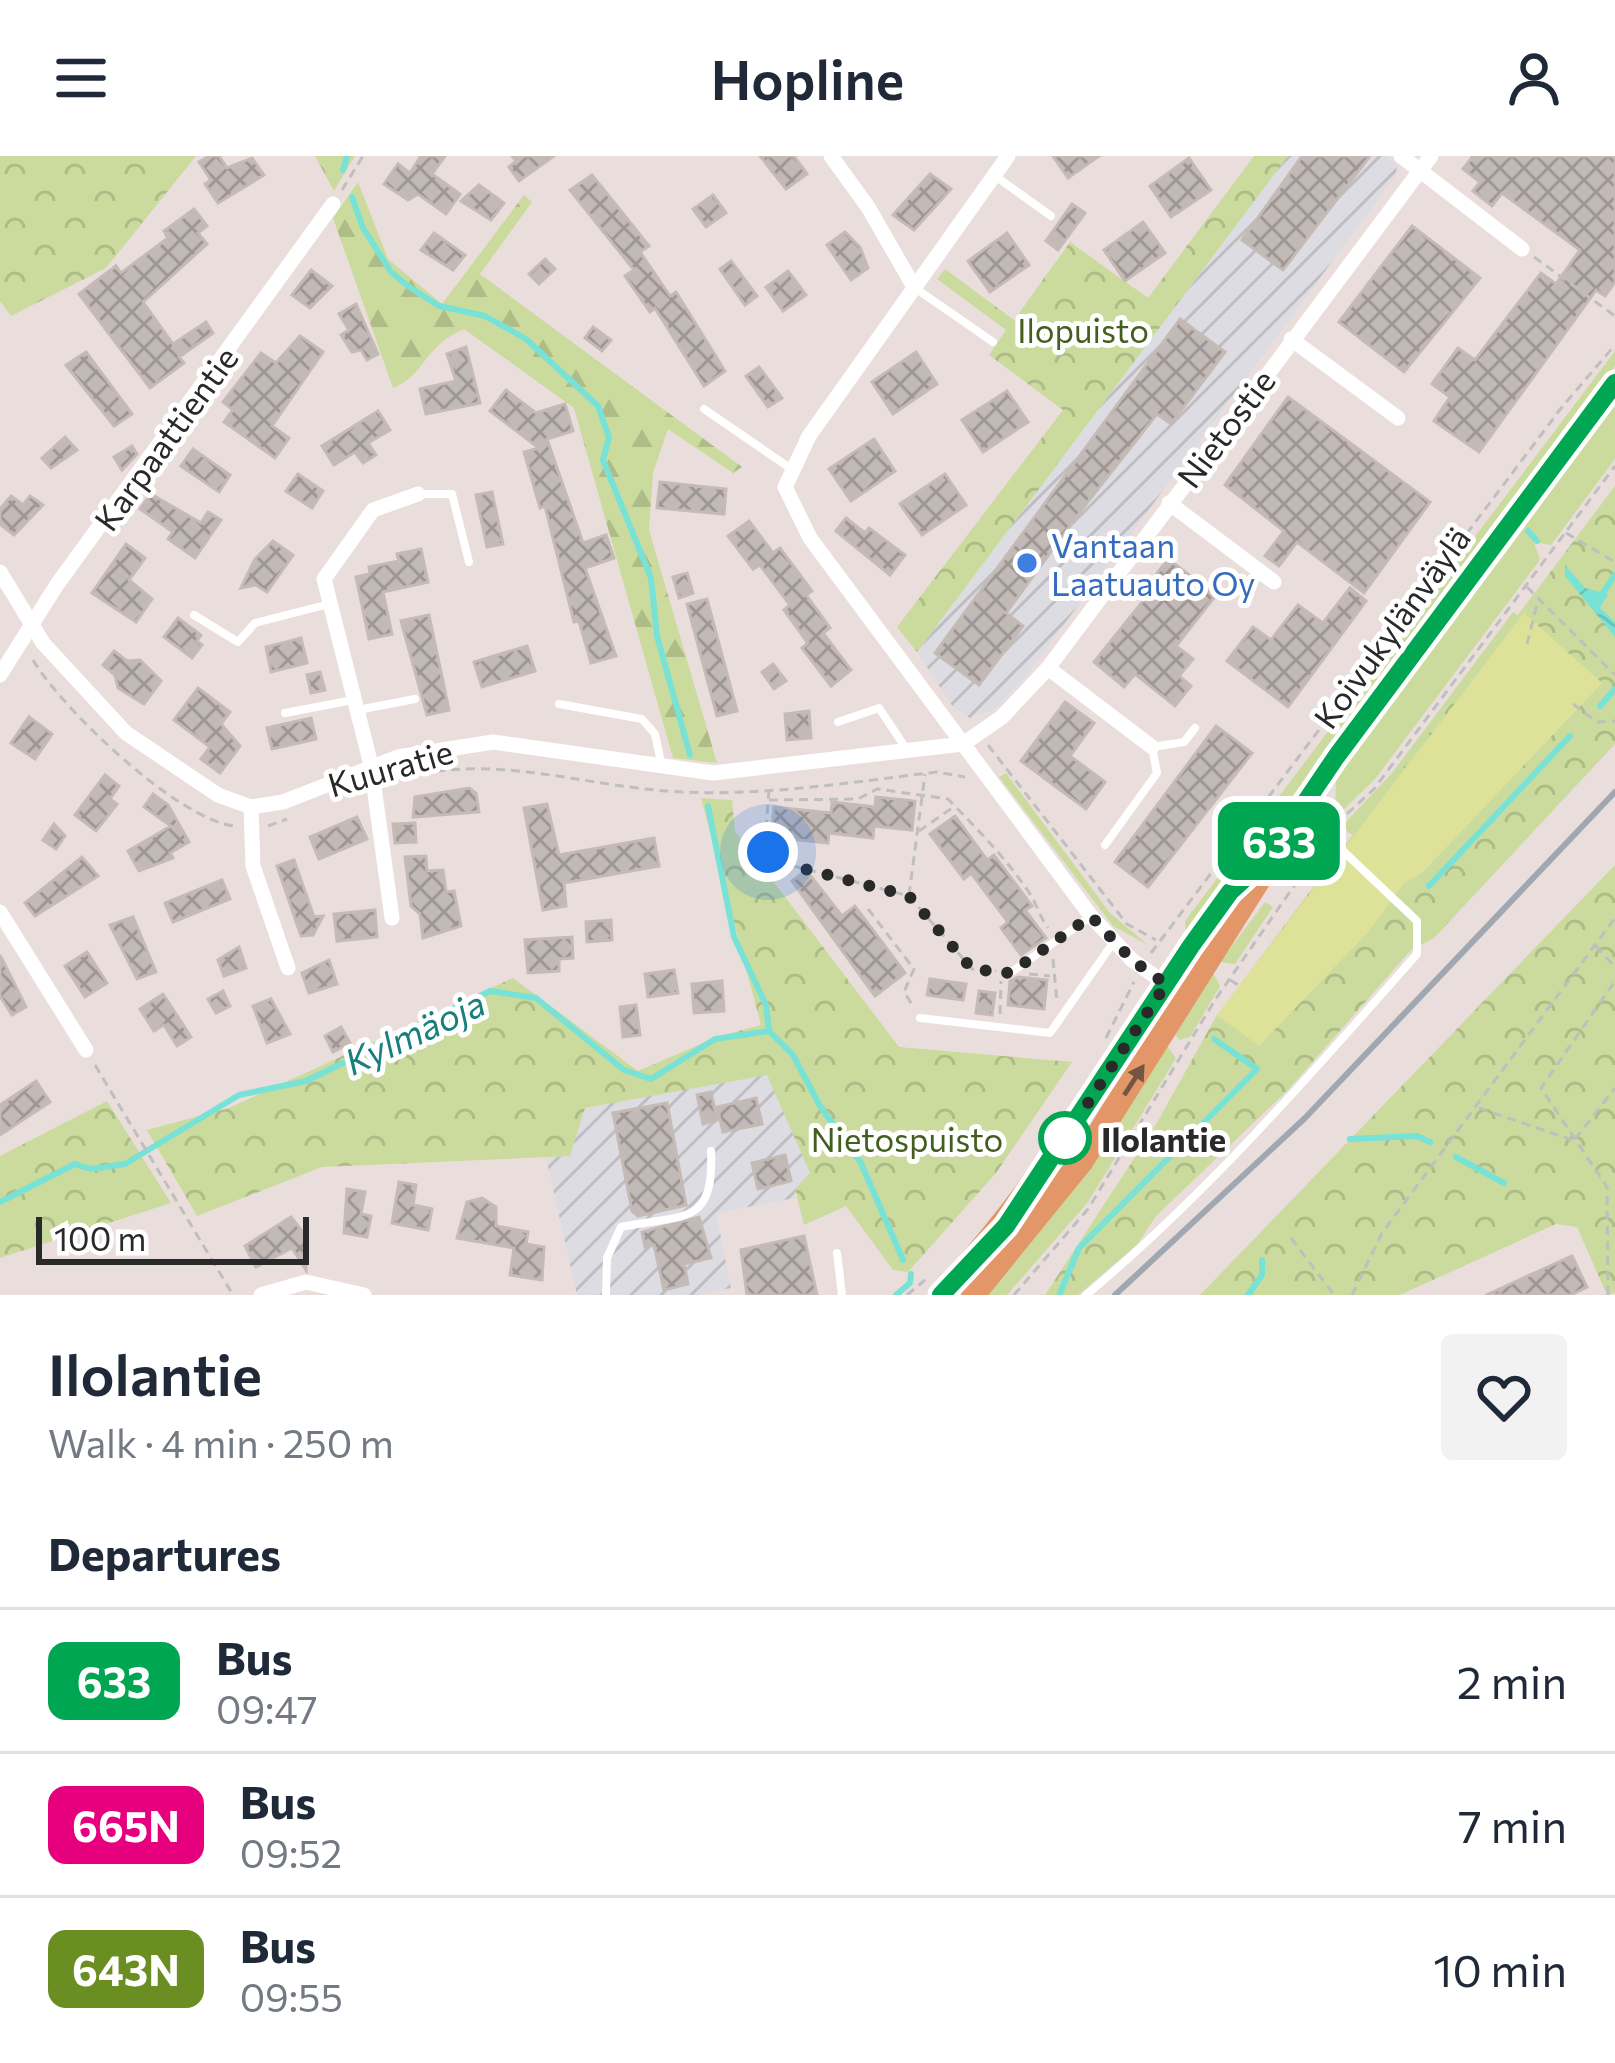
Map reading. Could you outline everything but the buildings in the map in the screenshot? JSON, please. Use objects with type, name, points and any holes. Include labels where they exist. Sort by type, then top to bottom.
[{"type":"main road","name":"Koivukylänväylä","points":[[973,1295],[1081,1162],[1188,999],[1299,810],[1615,383]]},
{"type":"main road","name":"Koivukylänväylä","points":[[935,1286],[1006,1226],[1230,892],[1269,856]]},
{"type":"street","points":[[831,156],[914,287]]},
{"type":"street","points":[[1008,156],[790,468],[785,487],[810,538],[1091,916],[1143,968],[1188,999]]},
{"type":"street","points":[[1401,156],[1425,162],[1522,249]]},
{"type":"street","name":"Nietostie","points":[[963,744],[1048,668],[1425,162]]},
{"type":"street","name":"Karpaattientie","points":[[0,675],[332,204]]},
{"type":"street","points":[[1292,338],[1398,418]]},
{"type":"street","points":[[392,918],[371,765],[324,579],[328,566],[373,510],[418,494]]},
{"type":"street","points":[[1168,503],[1274,582]]},
{"type":"street","points":[[0,572],[43,643],[126,733],[218,795],[251,807],[253,866],[289,968]]},
{"type":"street","points":[[1048,668],[1152,747]]},
{"type":"street","name":"Kuuratie","points":[[251,807],[283,802],[371,765],[493,742],[713,773],[963,744]]},
{"type":"street","points":[[0,912],[86,1050]]},
{"type":"street","points":[[261,1295],[306,1282],[364,1295]]},
{"type":"lane","points":[[994,175],[1051,216]]},
{"type":"lane","points":[[914,287],[992,343]]},
{"type":"lane","points":[[704,409],[790,468]]},
{"type":"lane","points":[[418,494],[452,494],[469,562]]},
{"type":"lane","points":[[194,615],[238,642],[255,623],[328,604]]},
{"type":"lane","points":[[285,713],[416,699]]},
{"type":"lane","points":[[559,704],[642,719],[655,734],[662,768]]},
{"type":"lane","points":[[838,722],[879,708],[908,751]]},
{"type":"lane","points":[[1105,844],[1156,773],[1152,747],[1184,742],[1195,728]]},
{"type":"lane","points":[[1086,1295],[1141,1249],[1302,1084],[1417,954],[1417,921],[1299,810]]},
{"type":"lane","points":[[1010,973],[1091,916]]},
{"type":"lane","points":[[920,1018],[1051,1033],[1114,943]]},
{"type":"lane","points":[[606,1295],[607,1258],[622,1227],[694,1212],[707,1202],[713,1188],[712,1151]]},
{"type":"lane","points":[[837,1252],[842,1295]]},
{"type":"path","points":[[332,204],[363,156]]},
{"type":"path","points":[[1522,249],[1615,316]]},
{"type":"path","points":[[1102,1043],[1158,941],[1171,933],[1562,406],[1615,345]]},
{"type":"path","points":[[1014,1295],[1050,1257],[1119,1163],[1228,979],[1314,852],[1374,789],[1615,466]]},
{"type":"path","points":[[1564,532],[1613,561]]},
{"type":"path","points":[[1526,586],[1615,675]]},
{"type":"path","points":[[1527,644],[1539,599]]},
{"type":"path","points":[[43,643],[33,659],[63,704],[205,817],[249,827],[302,814]]},
{"type":"path","points":[[1573,704],[1597,722],[1615,722]]},
{"type":"path","points":[[979,734],[1127,924],[1158,941]]},
{"type":"path","points":[[374,785],[425,771],[480,766],[543,770],[678,792],[769,788],[925,773],[965,777],[995,754]]},
{"type":"path","points":[[909,896],[925,773]]},
{"type":"path","points":[[769,788],[765,842],[782,863],[909,896],[972,969],[1001,972],[999,1028]]},
{"type":"path","points":[[769,800],[858,799],[877,789],[924,792],[955,806],[1034,899],[1056,940],[1051,976],[1064,1014]]},
{"type":"path","points":[[918,832],[955,806]]},
{"type":"path","points":[[868,908],[914,969],[904,992],[920,1018]]},
{"type":"path","points":[[1352,1295],[1382,1233],[1615,918]]},
{"type":"path","points":[[1595,945],[1615,967]]},
{"type":"path","points":[[1010,973],[1051,976]]},
{"type":"path","points":[[1228,979],[1240,986]]},
{"type":"path","points":[[1608,1295],[1607,1187],[1541,1088],[1615,981]]},
{"type":"path","points":[[86,1050],[233,1295]]},
{"type":"path","points":[[1574,1141],[1615,1088]]},
{"type":"path","points":[[1476,1107],[1574,1141]]},
{"type":"path","points":[[1292,1238],[1334,1295]]},
{"type":"path","points":[[907,1295],[935,1286]]},
{"type":"shaded area","points":[[1288,156],[1386,156],[1397,164],[1396,175],[1023,680],[994,709],[970,718],[953,707],[917,652]]},
{"type":"shaded area","points":[[767,1074],[810,1173],[795,1189],[795,1198],[716,1213],[731,1288],[702,1295],[577,1295],[546,1157],[570,1156],[584,1108]]},
{"type":"green space","points":[[0,156],[196,156],[106,268],[11,316],[0,301]]},
{"type":"green space","points":[[315,156],[355,156],[334,191]]},
{"type":"green space","name":"Ilopuisto","points":[[1254,156],[1288,156],[917,652],[897,627],[1063,410],[989,355],[1006,330],[937,279],[945,269],[1014,320],[1070,242],[1148,298]]},
{"type":"green space","points":[[358,182],[388,259],[442,304],[524,195],[532,202],[480,274],[742,467],[733,473],[668,429],[653,473],[649,530],[717,763],[673,758],[574,408],[464,329],[441,343],[412,376],[393,388],[333,218]]},
{"type":"green space","points":[[1615,351],[1615,366],[1186,938],[1185,921]]},
{"type":"green space","points":[[1615,400],[1615,459],[1551,545],[1534,542],[1540,560],[1375,779],[1335,818],[1336,776]]},
{"type":"green space","points":[[1615,486],[1615,744],[1434,938],[1411,950],[1288,1090],[1156,1216],[1137,1245],[1078,1295],[1045,1295],[1154,1128],[1217,1015]]},
{"type":"green space","points":[[1513,612],[1528,622],[1365,834],[1350,834],[1342,826],[1392,773]]},
{"type":"green space","points":[[1524,613],[1602,683],[1421,874],[1404,883],[1370,930],[1259,1046],[1217,1015]]},
{"type":"green space","points":[[1006,773],[1110,913],[1148,945],[1113,926],[999,777]]},
{"type":"green space","name":"Nietospuisto","points":[[701,798],[732,800],[735,831],[899,1047],[1072,1062],[996,1173],[908,1272],[893,1270],[846,1206],[804,1225],[795,1189],[810,1173],[767,1075],[585,1108],[570,1156],[322,1167],[197,1216],[147,1130],[229,1108],[513,978],[638,1071],[717,1037],[761,1025]]},
{"type":"green space","points":[[1615,865],[1615,1293],[1607,1295],[1577,1227],[1556,1224],[1400,1295],[1200,1295]]},
{"type":"green space","points":[[1265,902],[1273,907],[1235,964],[1220,962]]},
{"type":"green space","points":[[1213,973],[1220,986],[1190,1037],[1180,1040],[1175,1035]]},
{"type":"green space","points":[[1167,1046],[1176,1058],[1088,1202],[1007,1295],[983,1295]]},
{"type":"green space","points":[[107,1101],[171,1203],[0,1258],[0,1156]]},
{"type":"water","points":[[1565,565],[1585,588],[1608,594],[1600,608],[1615,622],[1615,637],[1565,576]]},
{"type":"waterway","points":[[343,170],[347,156]]},
{"type":"waterway","points":[[352,197],[363,228],[391,272],[439,306],[485,316],[526,339],[598,406],[609,437],[603,460],[651,578],[657,636],[690,755]]},
{"type":"waterway","points":[[1528,531],[1537,541]]},
{"type":"waterway","points":[[1600,597],[1615,575]]},
{"type":"waterway","points":[[1600,706],[1615,689]]},
{"type":"waterway","points":[[1429,886],[1570,736]]},
{"type":"waterway","points":[[708,806],[734,937],[766,1005],[769,1031]]},
{"type":"waterway","name":"Kylmäoja","points":[[0,1202],[75,1164],[91,1169],[125,1164],[239,1095],[306,1081],[490,991],[536,998],[624,1070],[651,1079],[715,1039],[769,1031],[793,1055],[820,1106],[861,1163],[903,1260]]},
{"type":"waterway","points":[[1060,1293],[1079,1248],[1257,1069],[1214,1039]]},
{"type":"waterway","points":[[1350,1139],[1417,1136],[1430,1142]]},
{"type":"waterway","points":[[1456,1157],[1504,1183]]},
{"type":"waterway","points":[[1248,1295],[1262,1275],[1262,1260]]},
{"type":"waterway","points":[[896,1295],[910,1283],[911,1274]]},
{"type":"railway","points":[[1115,1295],[1305,1118],[1615,792]]},
{"type":"bus line","name":"633","points":[[941,1295],[1006,1226],[1230,892],[1269,856],[1336,757],[1615,383]]},
{"type":"place","name":"Vantaan Laatuauto Oy","points":[[1027,563]]},
{"type":"place","name":"Ilolantie","points":[[1065,1138]]},
{"type":"route","points":[[768,852],[782,863],[824,870],[909,896],[972,969],[1010,973],[1091,916],[1132,960],[1166,984],[1065,1138]]}]
